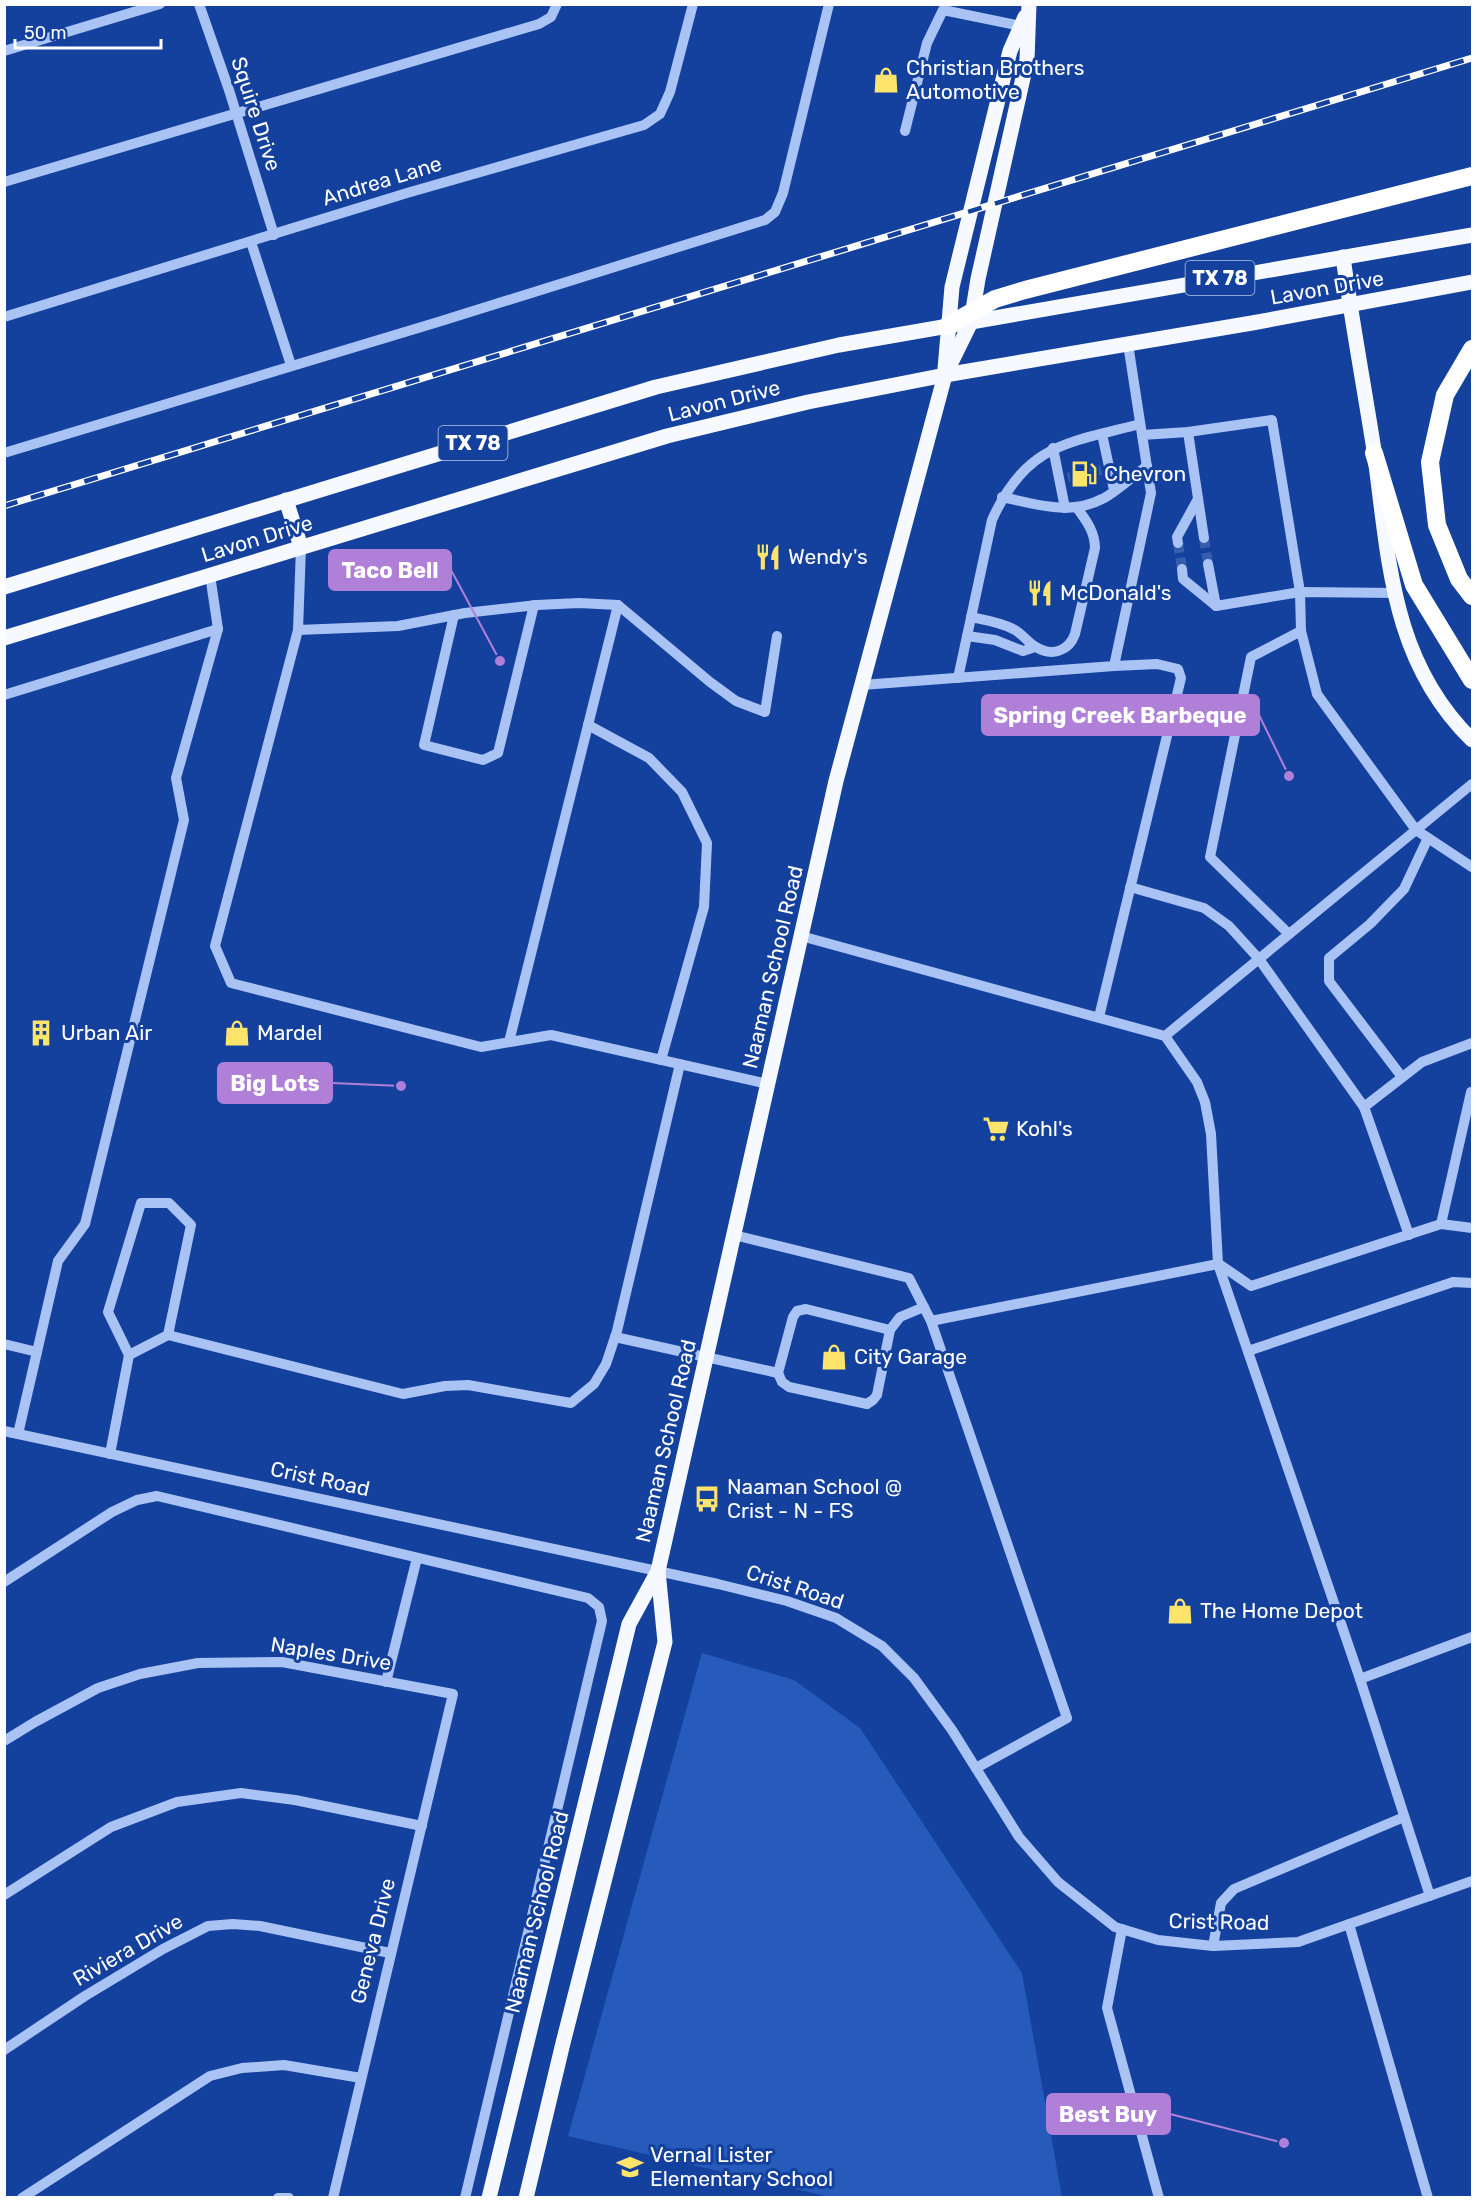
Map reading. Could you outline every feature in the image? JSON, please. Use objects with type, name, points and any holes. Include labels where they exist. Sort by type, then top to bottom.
[{"type":"highway","points":[[947,326],[972,316],[995,299],[1025,290],[1473,176]]},
{"type":"highway","points":[[1473,349],[1445,394],[1430,462],[1437,525],[1459,579],[1473,596]]},
{"type":"highway","points":[[1374,453],[1414,585],[1473,680]]},
{"type":"main road","name":"Naaman School Road","points":[[489,2198],[629,1624],[658,1571],[836,781],[945,375],[972,316],[994,205],[1028,60],[1026,14]]},
{"type":"main road","name":"Naaman School Road","points":[[945,375],[951,287],[1010,51],[1026,14]]},
{"type":"main road","name":"Lavon Drive","points":[[972,316],[1473,235]]},
{"type":"main road","points":[[1343,257],[1374,453],[1384,540],[1405,635],[1422,675],[1452,721],[1473,741]]},
{"type":"main road","name":"Lavon Drive","points":[[4,638],[667,436],[808,402],[945,375],[1473,282]]},
{"type":"main road","name":"Lavon Drive","points":[[4,587],[656,387],[829,347],[947,326]]},
{"type":"main road","points":[[286,500],[301,547]]},
{"type":"main road","name":"Naaman School Road","points":[[526,2198],[665,1642],[658,1571]]},
{"type":"street","points":[[4,51],[160,4]]},
{"type":"street","name":"Squire Drive","points":[[199,4],[237,114],[274,235]]},
{"type":"street","points":[[4,182],[539,24],[551,17],[557,4]]},
{"type":"street","name":"Andrea Lane","points":[[4,317],[407,193],[644,125],[660,114],[670,92],[693,4]]},
{"type":"street","points":[[4,453],[765,220],[775,213],[783,192],[829,4]]},
{"type":"street","points":[[905,131],[927,43],[943,9],[1026,14]]},
{"type":"street","points":[[251,242],[291,365]]},
{"type":"street","points":[[1114,666],[1151,493],[1128,344]]},
{"type":"street","points":[[958,678],[992,520],[1002,497],[1019,474],[1036,458],[1053,448],[1102,434],[1141,430],[1188,432],[1272,420],[1300,592],[1301,631],[1317,694],[1416,831],[1473,867]]},
{"type":"street","points":[[1188,432],[1204,538]]},
{"type":"street","points":[[1102,434],[1105,469],[1114,490]]},
{"type":"street","points":[[1053,448],[1063,479],[1065,508]]},
{"type":"street","points":[[1002,497],[1077,508],[1102,499],[1147,466]]},
{"type":"street","points":[[1178,543],[1177,537],[1198,499]]},
{"type":"street","points":[[971,617],[1015,630],[1035,647],[1051,652],[1061,651],[1068,646],[1075,634],[1095,548],[1095,538],[1077,508]]},
{"type":"street","points":[[301,547],[298,630],[215,946],[231,983],[482,1047],[551,1035],[768,1084]]},
{"type":"street","points":[[1208,564],[1216,606]]},
{"type":"street","points":[[1182,569],[1183,579],[1216,606],[1300,592],[1396,593]]},
{"type":"street","points":[[18,1434],[58,1261],[85,1224],[184,820],[176,778],[218,629],[210,575]]},
{"type":"street","points":[[298,630],[398,626],[454,615],[534,605],[579,603],[618,605],[710,682],[736,700],[765,712],[777,636]]},
{"type":"street","points":[[454,615],[424,745],[483,760],[498,753],[534,605]]},
{"type":"street","points":[[509,1042],[618,605]]},
{"type":"street","points":[[4,695],[218,629]]},
{"type":"street","points":[[1289,934],[1210,857],[1251,657],[1301,631]]},
{"type":"street","points":[[967,636],[995,640],[1023,651],[1035,647]]},
{"type":"street","points":[[862,685],[1114,666],[1157,664],[1178,669],[1181,678],[1099,1017]]},
{"type":"street","points":[[588,725],[649,758],[682,792],[707,843],[705,907],[661,1060]]},
{"type":"street","points":[[1165,1036],[1473,784]]},
{"type":"street","points":[[1402,1077],[1329,981],[1329,958],[1370,924],[1404,889],[1428,838]]},
{"type":"street","points":[[1130,886],[1204,908],[1229,926],[1258,959],[1364,1107],[1408,1235]]},
{"type":"street","points":[[801,936],[1165,1036],[1197,1082],[1205,1102],[1211,1134],[1218,1264],[1360,1679],[1430,1896]]},
{"type":"street","points":[[1364,1107],[1422,1062],[1473,1043]]},
{"type":"street","points":[[129,1355],[168,1335],[403,1394],[446,1386],[468,1385],[571,1403],[594,1384],[606,1364],[615,1337],[680,1064]]},
{"type":"street","points":[[1441,1224],[1471,1092],[1473,1092]]},
{"type":"street","points":[[110,1454],[129,1355],[108,1312],[141,1203],[169,1203],[191,1225],[168,1335]]},
{"type":"street","points":[[931,1322],[1218,1264],[1251,1287],[1441,1224],[1473,1228]]},
{"type":"street","points":[[734,1235],[909,1278],[931,1322],[1067,1718],[976,1768]]},
{"type":"street","points":[[1248,1351],[1453,1282],[1473,1283]]},
{"type":"street","points":[[890,1330],[806,1309],[797,1311],[793,1317],[778,1373],[782,1382],[789,1387],[867,1404],[877,1395],[890,1330],[900,1317],[924,1307]]},
{"type":"street","points":[[615,1337],[778,1373]]},
{"type":"street","points":[[4,1344],[38,1352]]},
{"type":"street","name":"Crist Road","points":[[4,1431],[658,1571],[787,1601],[836,1618],[882,1646],[914,1678],[952,1730],[1019,1837],[1058,1882],[1115,1927],[1158,1940],[1213,1946],[1298,1942],[1473,1881]]},
{"type":"street","points":[[4,1582],[112,1512],[137,1500],[157,1496],[588,1598],[599,1607],[602,1621],[465,2198]]},
{"type":"street","points":[[386,1682],[417,1558]]},
{"type":"street","points":[[1360,1679],[1473,1637]]},
{"type":"street","name":"Naples Drive","points":[[4,1742],[35,1722],[98,1688],[140,1674],[198,1663],[282,1662],[453,1694]]},
{"type":"street","name":"Geneva Drive","points":[[333,2198],[453,1694]]},
{"type":"street","points":[[4,1895],[111,1827],[177,1802],[241,1793],[295,1800],[422,1826]]},
{"type":"street","points":[[1213,1946],[1221,1903],[1234,1889],[1404,1817]]},
{"type":"street","name":"Riviera Drive","points":[[4,2050],[154,1955],[208,1926],[233,1924],[260,1926],[390,1953]]},
{"type":"street","points":[[1349,1924],[1428,2198]]},
{"type":"street","points":[[1122,1929],[1107,2008],[1159,2198]]},
{"type":"street","points":[[22,2198],[210,2076],[242,2068],[284,2065],[361,2078]]},
{"type":"street","points":[[278,2198],[289,2198]]},
{"type":"shaded area","points":[[702,1653],[794,1680],[860,1728],[1022,1973],[1062,2197],[830,2197],[568,2136]]},
{"type":"tunnel","points":[[1068,478],[1101,470]]},
{"type":"tunnel","points":[[1204,538],[1208,564]]},
{"type":"tunnel","points":[[1178,543],[1182,569]]},
{"type":"railway","points":[[4,506],[1472,58]]},
{"type":"place","name":"Christian Brothers Automotive","points":[[886,80]]},
{"type":"place","name":"Chevron","points":[[1084,474]]},
{"type":"place","name":"Wendy's","points":[[768,557]]},
{"type":"place","name":"McDonald's","points":[[1040,593]]},
{"type":"place","name":"Taco Bell","points":[[500,661]]},
{"type":"place","name":"Spring Creek Barbeque","points":[[1289,776]]},
{"type":"place","name":"Urban Air","points":[[41,1033]]},
{"type":"place","name":"Mardel","points":[[237,1033]]},
{"type":"place","name":"Big Lots","points":[[401,1086]]},
{"type":"place","name":"Kohl's","points":[[996,1129]]},
{"type":"place","name":"City Garage","points":[[834,1357]]},
{"type":"place","name":"Naaman School @ Crist - N - FS","points":[[707,1499]]},
{"type":"place","name":"The Home Depot","points":[[1180,1611]]},
{"type":"place","name":"Best Buy","points":[[1284,2143]]},
{"type":"place","name":"Vernal Lister Elementary School","points":[[630,2167]]}]
